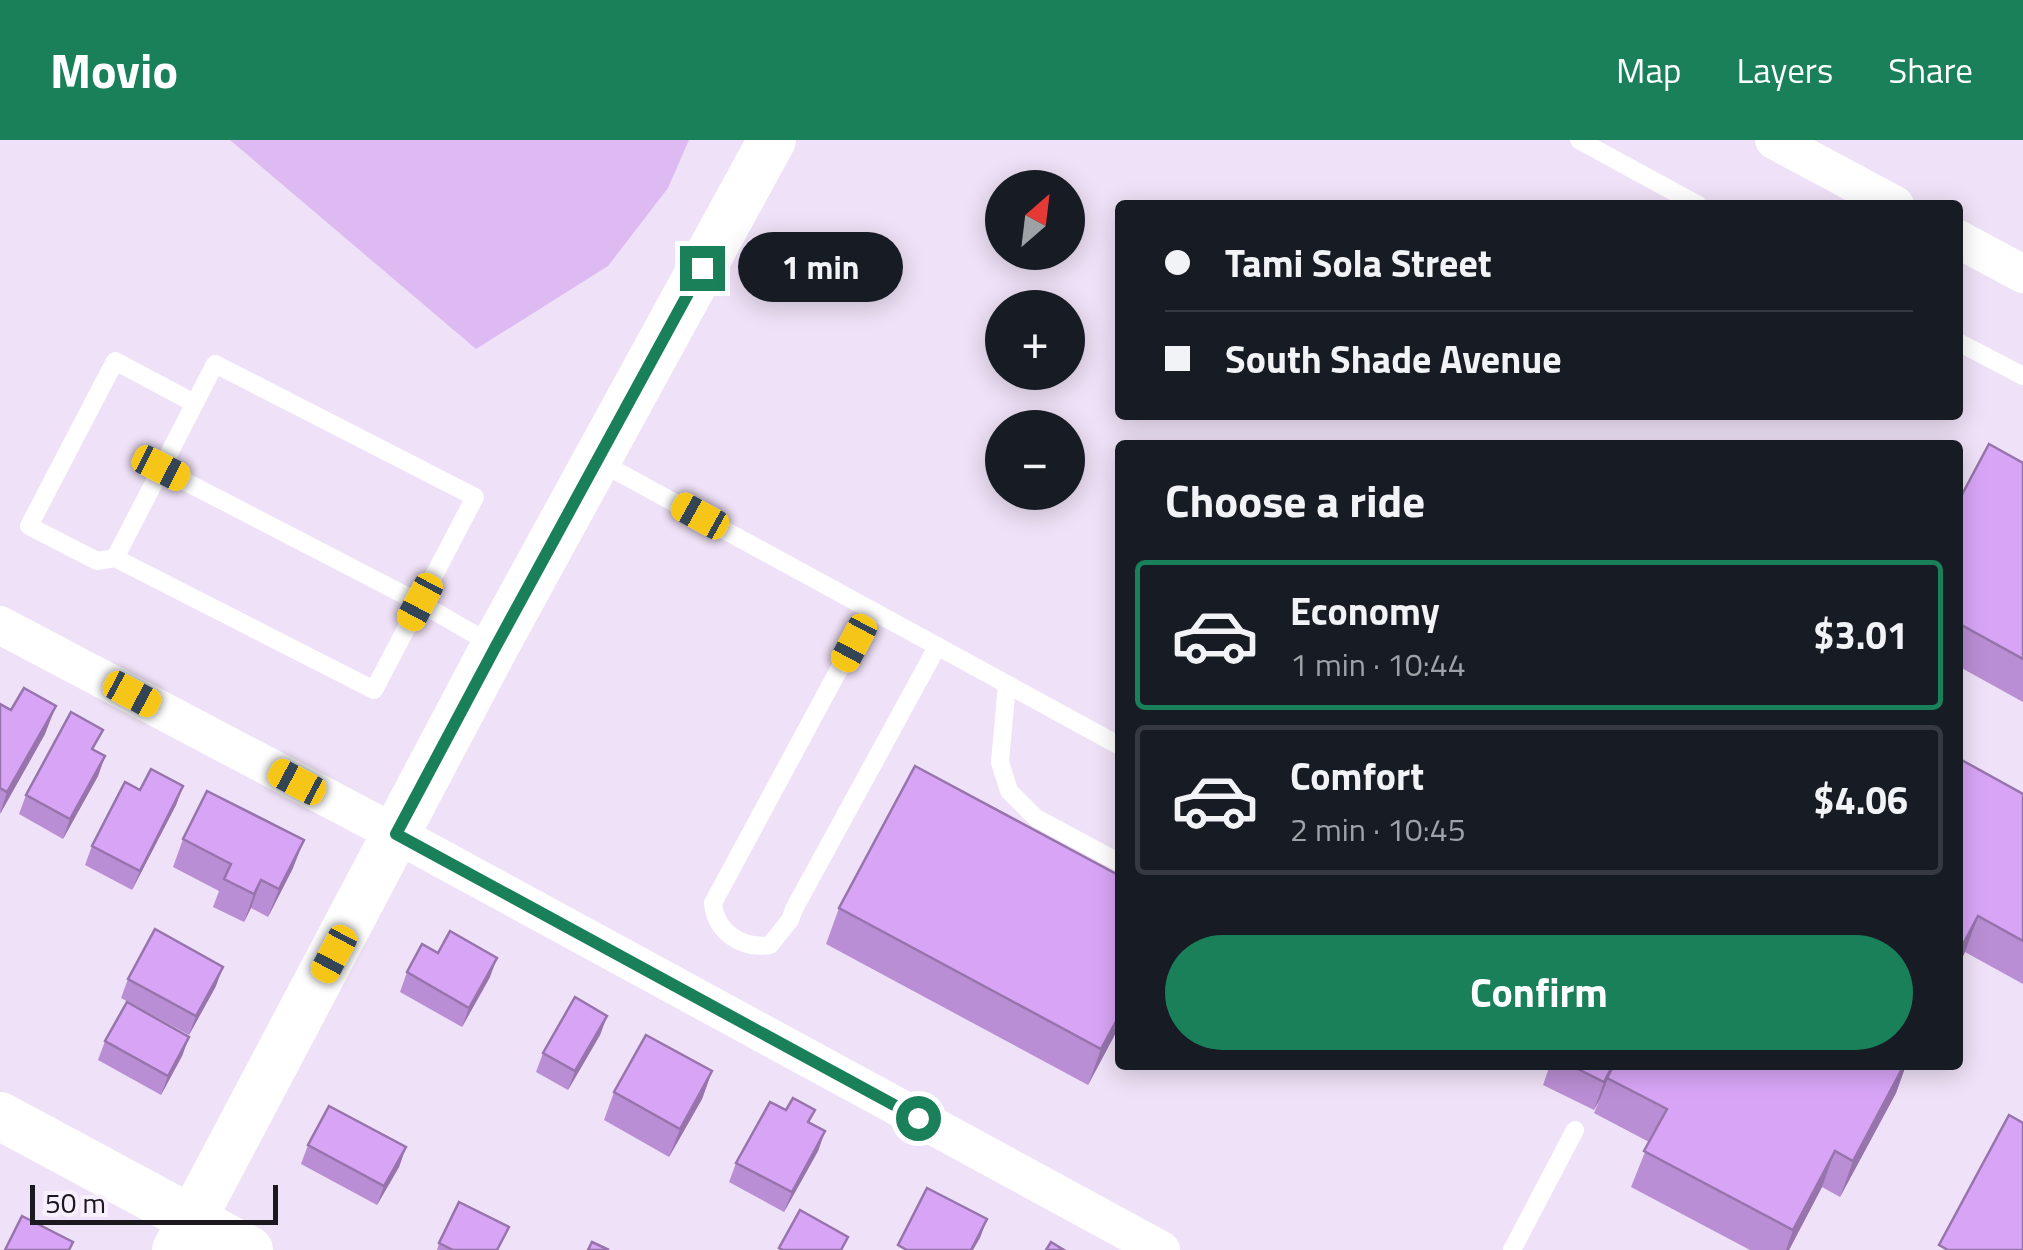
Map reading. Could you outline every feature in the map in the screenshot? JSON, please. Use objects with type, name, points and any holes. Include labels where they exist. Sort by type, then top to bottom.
[{"type":"street","points":[[184,1235],[496,646],[772,140]]},
{"type":"street","points":[[1774,140],[1886,200]]},
{"type":"street","points":[[1963,242],[2023,274]]},
{"type":"street","points":[[0,625],[396,834],[1161,1250]]},
{"type":"street","points":[[0,1116],[184,1235],[248,1250]]},
{"type":"lane","points":[[1579,140],[1689,200]]},
{"type":"lane","points":[[1963,345],[2023,376]]},
{"type":"lane","points":[[116,558],[215,364],[476,497],[374,690],[116,558],[97,561],[29,526],[115,361],[194,403]]},
{"type":"lane","points":[[597,460],[1115,743]]},
{"type":"lane","points":[[161,468],[420,602],[496,646]]},
{"type":"lane","points":[[871,610],[713,903],[714,916],[739,941],[754,947],[770,945],[790,920],[938,646]]},
{"type":"lane","points":[[1007,684],[1000,762],[1009,792],[1036,818],[1115,860]]},
{"type":"lane","points":[[1512,1250],[1575,1130]]},
{"type":"shaded area","points":[[230,140],[689,140],[668,188],[608,266],[476,349]]},
{"type":"building","points":[[1989,444],[2023,463],[2023,659],[1963,626],[1963,493]]},
{"type":"building","points":[[24,688],[56,706],[7,792],[0,788],[0,704],[11,710]]},
{"type":"building","points":[[71,712],[103,730],[92,749],[105,756],[70,819],[26,795]]},
{"type":"building","points":[[1963,761],[2023,794],[2023,941],[1978,916],[1963,944]]},
{"type":"building","points":[[915,766],[1115,873],[1115,1023],[1101,1049],[839,908]]},
{"type":"building","points":[[151,769],[183,786],[140,871],[92,846],[125,782],[140,790]]},
{"type":"building","points":[[207,791],[304,840],[279,889],[261,880],[254,894],[224,879],[231,864],[183,839]]},
{"type":"building","points":[[155,929],[223,967],[196,1016],[128,979]]},
{"type":"building","points":[[450,931],[497,958],[469,1008],[407,972],[422,944],[438,953]]},
{"type":"building","points":[[575,997],[607,1016],[575,1071],[543,1053]]},
{"type":"building","points":[[127,1002],[189,1037],[168,1076],[105,1041]]},
{"type":"building","points":[[646,1035],[712,1071],[680,1129],[614,1092]]},
{"type":"building","points":[[1580,1070],[1610,1070],[1604,1082]]},
{"type":"building","points":[[1611,1070],[1901,1070],[1853,1161],[1835,1151],[1793,1230],[1644,1151],[1667,1109],[1607,1078]]},
{"type":"building","points":[[793,1098],[815,1110],[808,1122],[825,1131],[792,1192],[736,1163],[770,1102],[786,1110]]},
{"type":"building","points":[[329,1106],[406,1147],[384,1186],[308,1145]]},
{"type":"building","points":[[2009,1115],[2023,1123],[2023,1250],[1948,1250],[1939,1245]]},
{"type":"building","points":[[927,1188],[987,1219],[971,1250],[907,1250],[898,1245]]},
{"type":"building","points":[[459,1202],[509,1227],[497,1250],[453,1250],[439,1243]]},
{"type":"building","points":[[800,1210],[848,1237],[841,1250],[779,1248]]},
{"type":"building","points":[[22,1216],[73,1242],[69,1250],[5,1250]]},
{"type":"building","points":[[592,1242],[609,1250],[588,1250]]},
{"type":"building","points":[[1051,1242],[1064,1250],[1046,1250]]},
{"type":"route","points":[[702,268],[396,834],[918,1118]]}]
